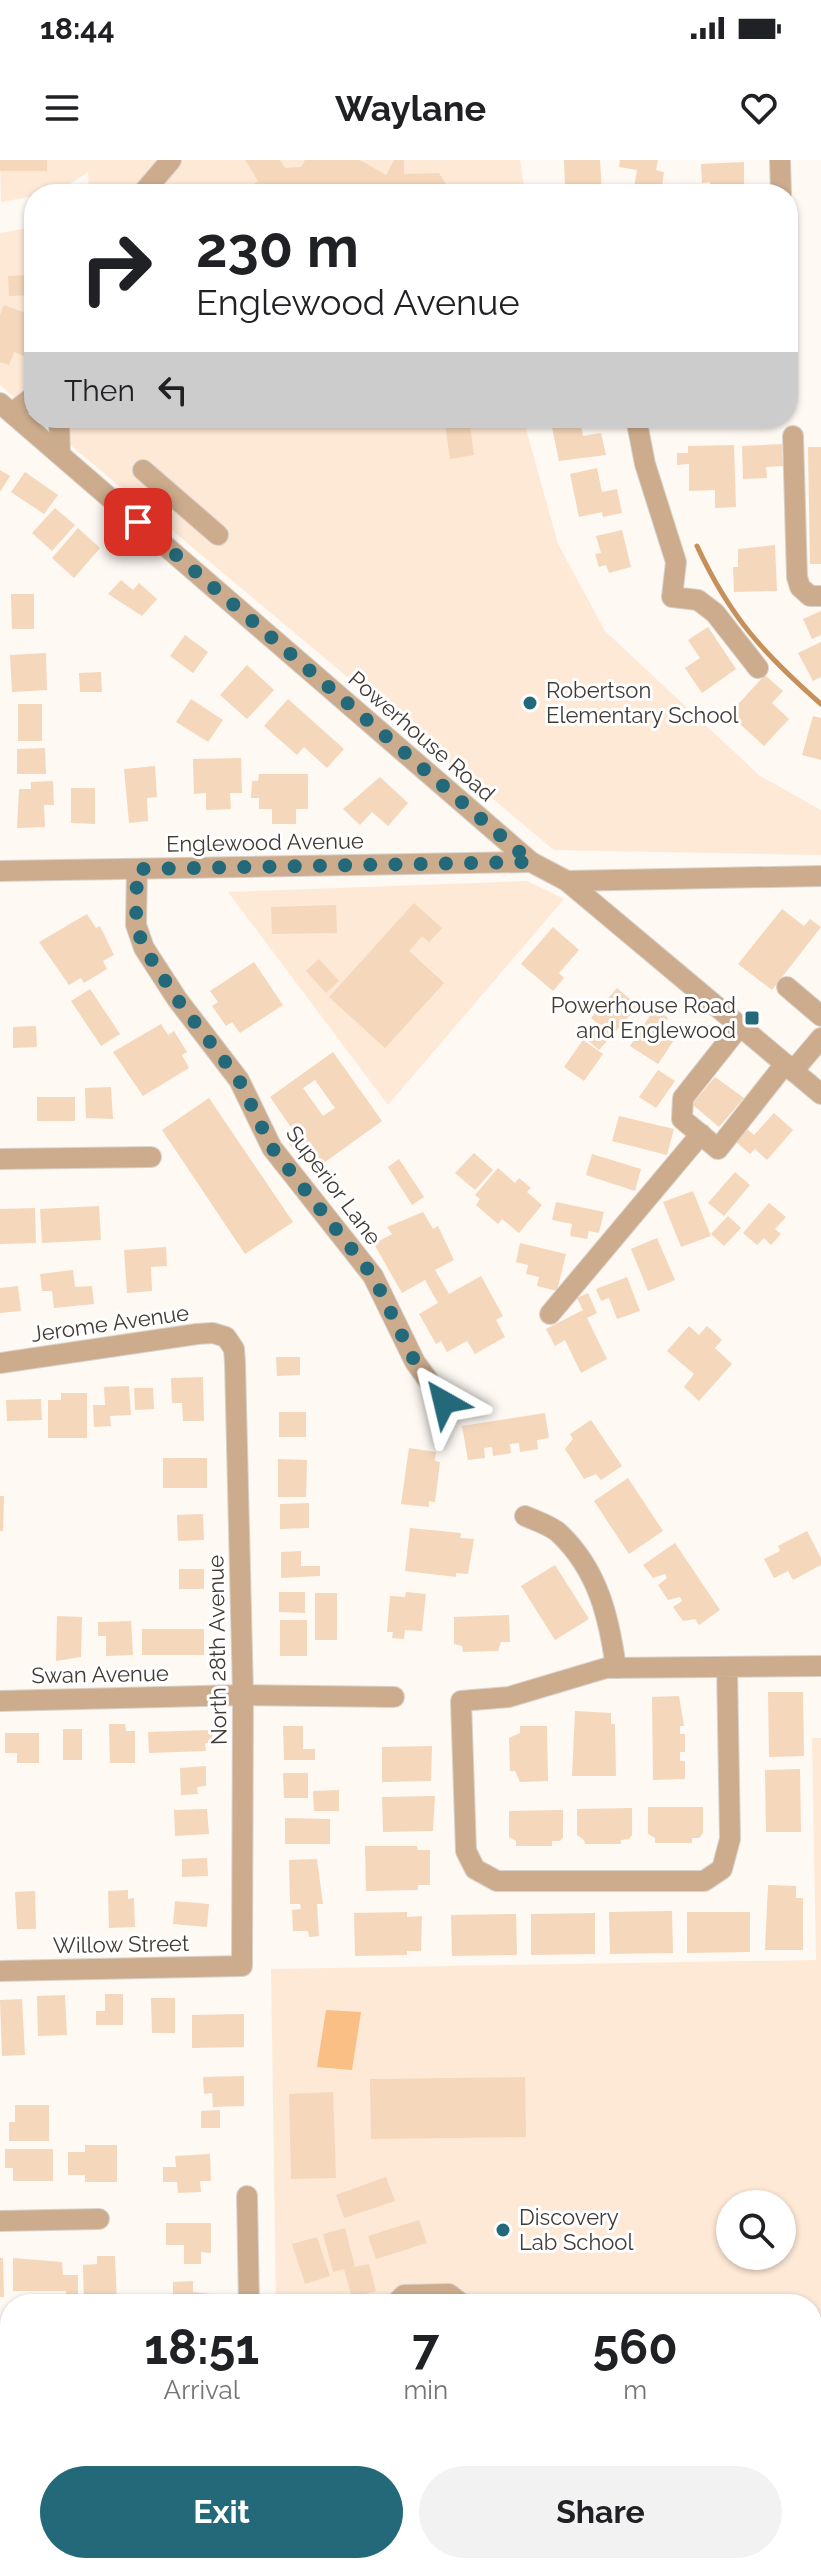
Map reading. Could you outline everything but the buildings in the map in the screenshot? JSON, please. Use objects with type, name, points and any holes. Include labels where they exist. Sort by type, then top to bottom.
[{"type":"street","points":[[151,184],[171,160]]},
{"type":"street","points":[[780,160],[781,184]]},
{"type":"street","name":"Powerhouse Road","points":[[6,408],[24,423]]},
{"type":"street","name":"Powerhouse Road","points":[[29,428],[531,862],[567,881],[821,1094]]},
{"type":"street","points":[[59,428],[60,454]]},
{"type":"street","points":[[638,428],[645,464],[676,562],[672,597],[698,600],[715,613],[758,668]]},
{"type":"street","points":[[793,436],[797,577],[800,587],[816,596]]},
{"type":"street","points":[[143,470],[218,535]]},
{"type":"street","name":"Englewood Avenue","points":[[0,871],[531,862]]},
{"type":"street","name":"Superior Lane","points":[[137,869],[136,925],[144,948],[177,999],[239,1080],[272,1148],[373,1276],[415,1362],[444,1402]]},
{"type":"street","points":[[567,881],[821,876]]},
{"type":"street","points":[[787,987],[821,1016]]},
{"type":"street","points":[[740,1026],[683,1098],[682,1119],[718,1149],[789,1068],[821,1038]]},
{"type":"street","points":[[550,1314],[701,1134]]},
{"type":"street","points":[[0,1159],[151,1157]]},
{"type":"street","name":"Jerome Avenue","points":[[0,1363],[197,1334],[213,1333],[226,1337]]},
{"type":"street","name":"North 28th Avenue","points":[[226,1337],[234,1349],[235,1363],[243,1695],[242,1966]]},
{"type":"street","points":[[525,1516],[558,1531],[597,1584],[609,1616],[616,1668]]},
{"type":"street","points":[[727,1667],[730,1839],[722,1869],[704,1881],[497,1881],[475,1869],[466,1851],[461,1701],[509,1697],[616,1668],[821,1666]]},
{"type":"street","name":"Swan Avenue","points":[[0,1701],[243,1695],[394,1697]]},
{"type":"street","name":"Willow Street","points":[[0,1971],[242,1966]]},
{"type":"street","points":[[247,2196],[249,2294]]},
{"type":"street","points":[[0,2221],[99,2219]]},
{"type":"shaded area","points":[[0,160],[520,160],[524,184],[89,184],[88,172],[70,184],[24,184],[24,198],[1,202]]},
{"type":"shaded area","points":[[24,229],[24,406],[0,385],[0,233]]},
{"type":"shaded area","name":"Robertson Elementary School","points":[[50,428],[526,428],[558,544],[605,631],[760,776],[821,810],[821,855],[554,850]]},
{"type":"shaded area","points":[[527,881],[564,899],[388,1105],[228,892]]},
{"type":"shaded area","name":"Discovery Lab School","points":[[812,1738],[821,1738],[821,2294],[276,2294],[271,1969],[816,1960]]},
{"type":"shaded area","points":[[326,2010],[361,2012],[352,2070],[317,2067]]},
{"type":"waterway","points":[[697,546],[735,614],[782,668],[821,704]]},
{"type":"place","name":"Robertson Elementary School","points":[[530,703]]},
{"type":"place","name":"Powerhouse Road and Englewood","points":[[752,1018]]},
{"type":"place","name":"Discovery Lab School","points":[[503,2230]]},
{"type":"route","points":[[138,522],[531,862],[137,869],[136,925],[144,948],[177,999],[239,1080],[272,1148],[373,1276],[415,1362],[444,1402]]}]
